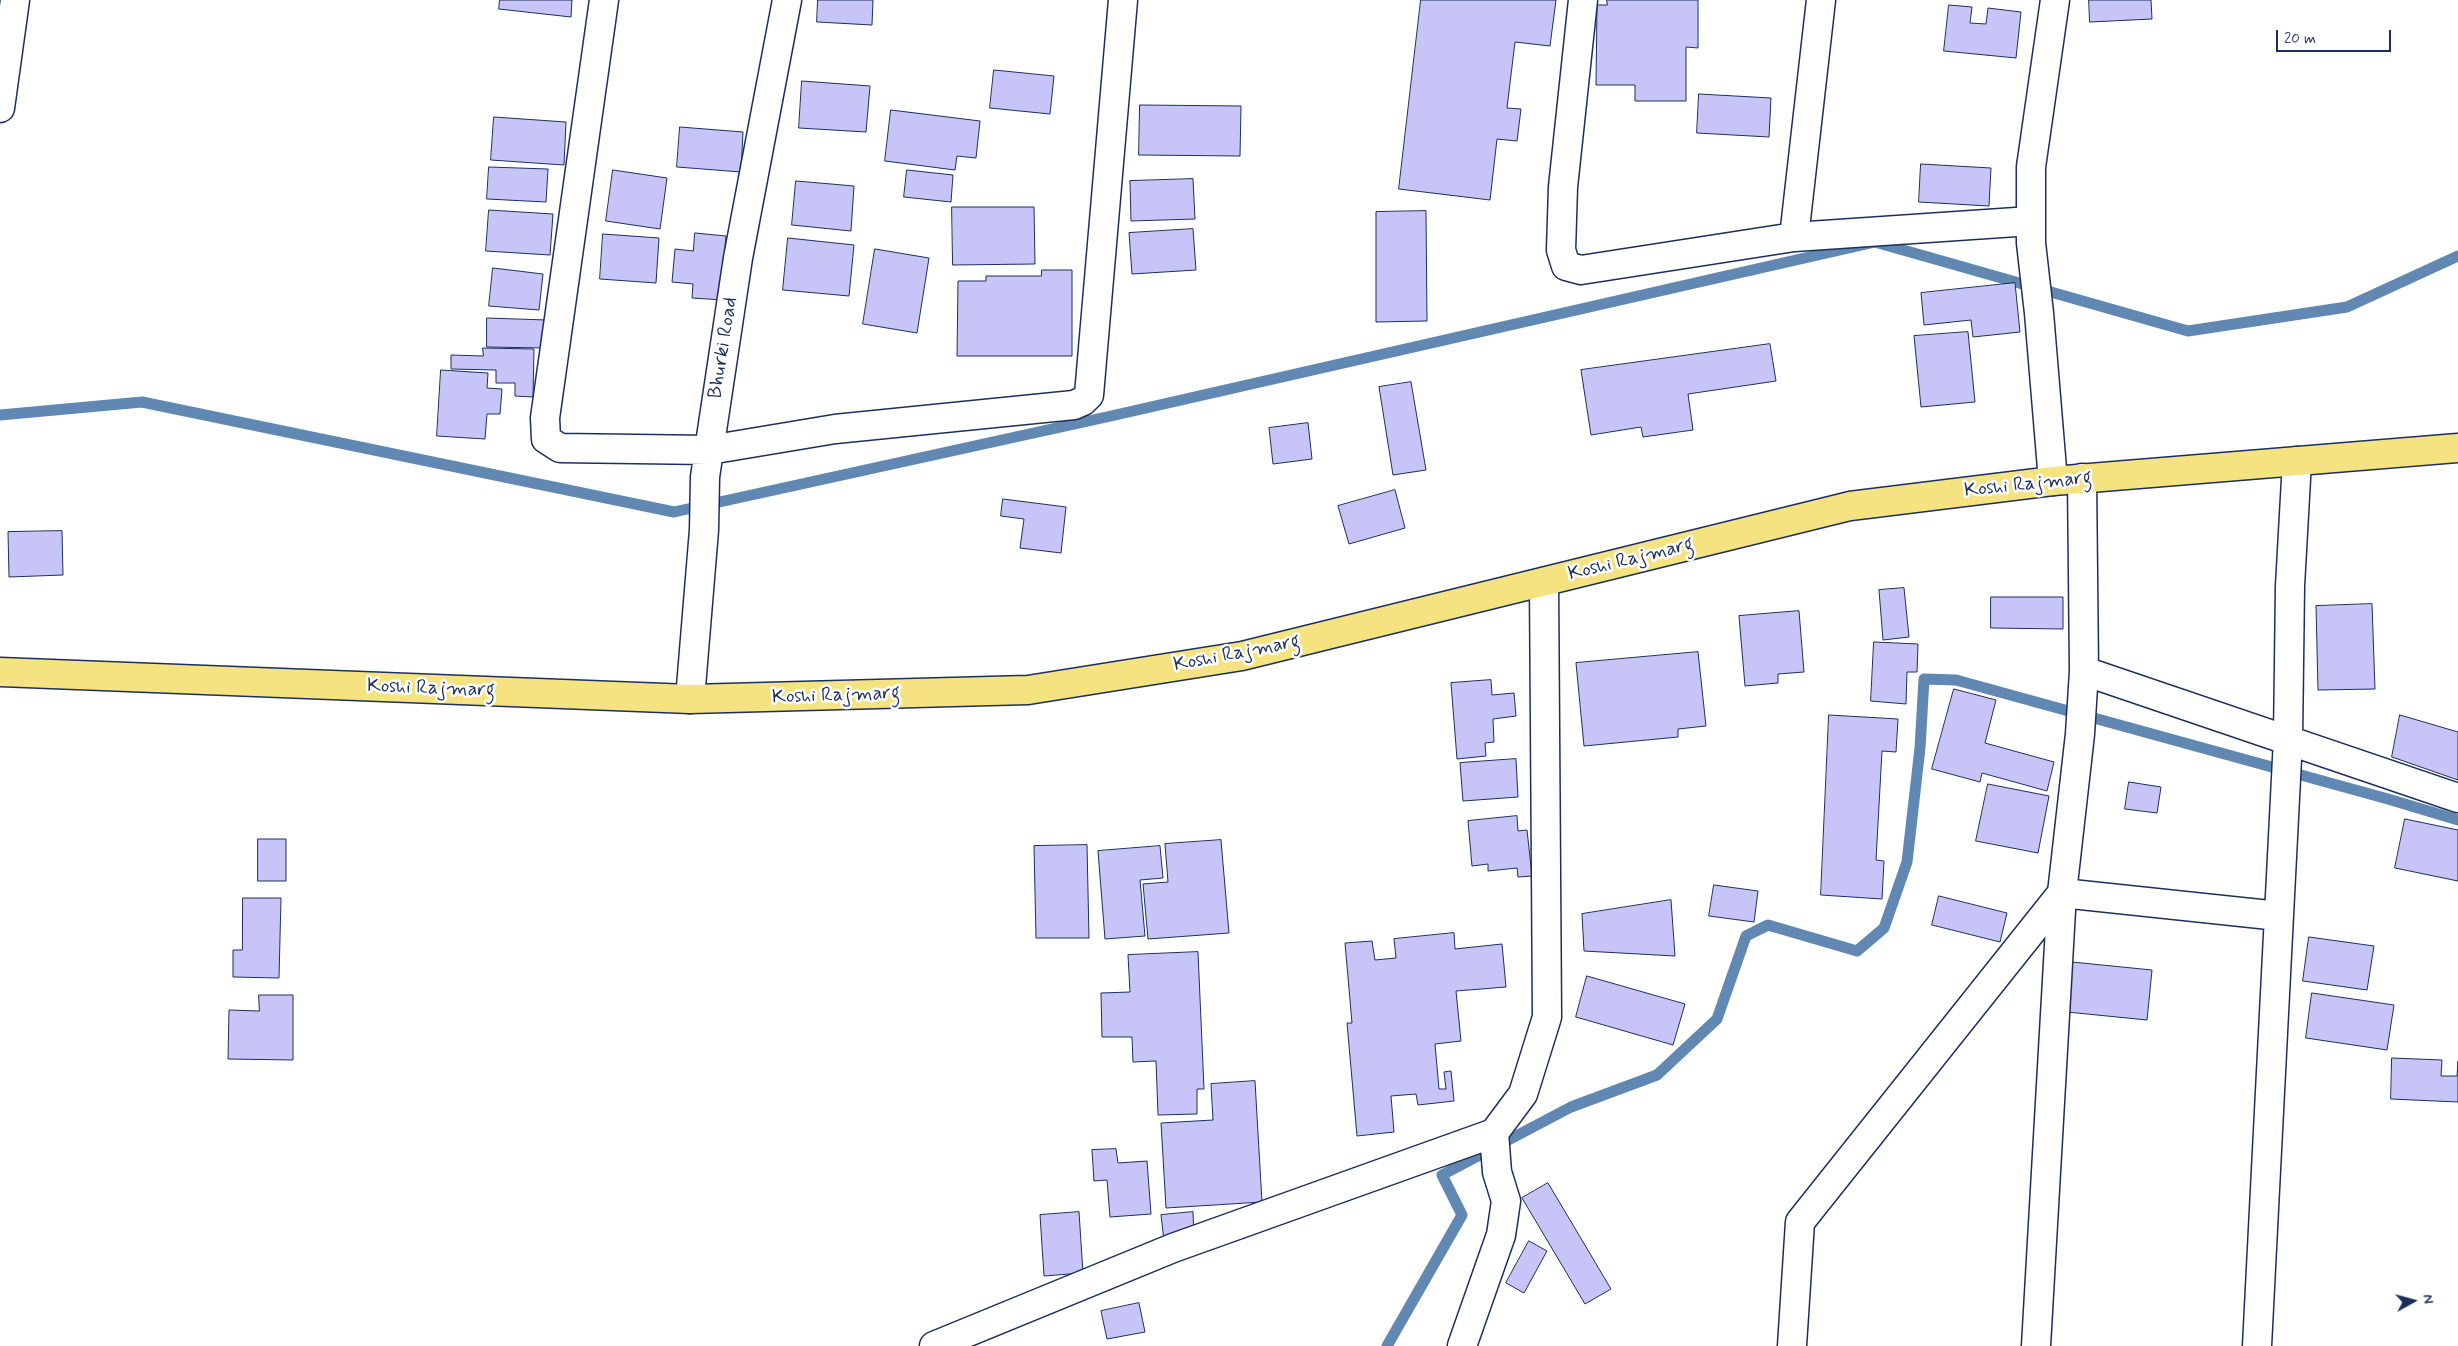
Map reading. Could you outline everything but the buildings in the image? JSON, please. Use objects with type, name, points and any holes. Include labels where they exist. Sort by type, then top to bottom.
[{"type":"main road","name":"Koshi Rajmarg","points":[[0,672],[690,699],[1028,690],[1242,656],[1850,506],[2082,478],[2458,448]]},
{"type":"street","points":[[0,108],[15,0]]},
{"type":"street","points":[[604,0],[545,418],[546,438],[560,448],[709,450],[835,430],[1074,405],[1083,401],[1089,395],[1123,0]]},
{"type":"street","name":"Bhurki Road","points":[[690,699],[704,530],[705,477],[738,258],[786,0]]},
{"type":"street","points":[[1583,0],[1563,187],[1561,250],[1566,266],[1581,270],[1794,237],[2031,232]]},
{"type":"street","points":[[1794,237],[1821,0]]},
{"type":"street","points":[[2053,481],[2031,232],[2031,167],[2055,0]]},
{"type":"street","points":[[2257,1346],[2288,747],[2290,586],[2297,461]]},
{"type":"street","points":[[2036,1346],[2062,893],[2083,699],[2082,478]]},
{"type":"street","points":[[934,1346],[1173,1248],[1494,1138],[1523,1094],[1547,1017],[1544,582]]},
{"type":"street","points":[[2084,671],[2288,747],[2458,798]]},
{"type":"street","points":[[2062,893],[2278,916]]},
{"type":"street","points":[[1792,1346],[1800,1222],[2062,893]]},
{"type":"street","points":[[1462,1346],[1501,1235],[1506,1201],[1497,1172],[1494,1138]]},
{"type":"waterway","points":[[0,415],[142,402],[674,512],[1111,416],[1875,242],[2188,331],[2347,307],[2458,256]]},
{"type":"waterway","points":[[1387,1346],[1462,1215],[1442,1175],[1571,1107],[1657,1075],[1717,1019],[1746,936],[1768,925],[1857,951],[1884,928],[1907,862],[1920,748],[1924,679],[1956,680],[2458,820]]}]
